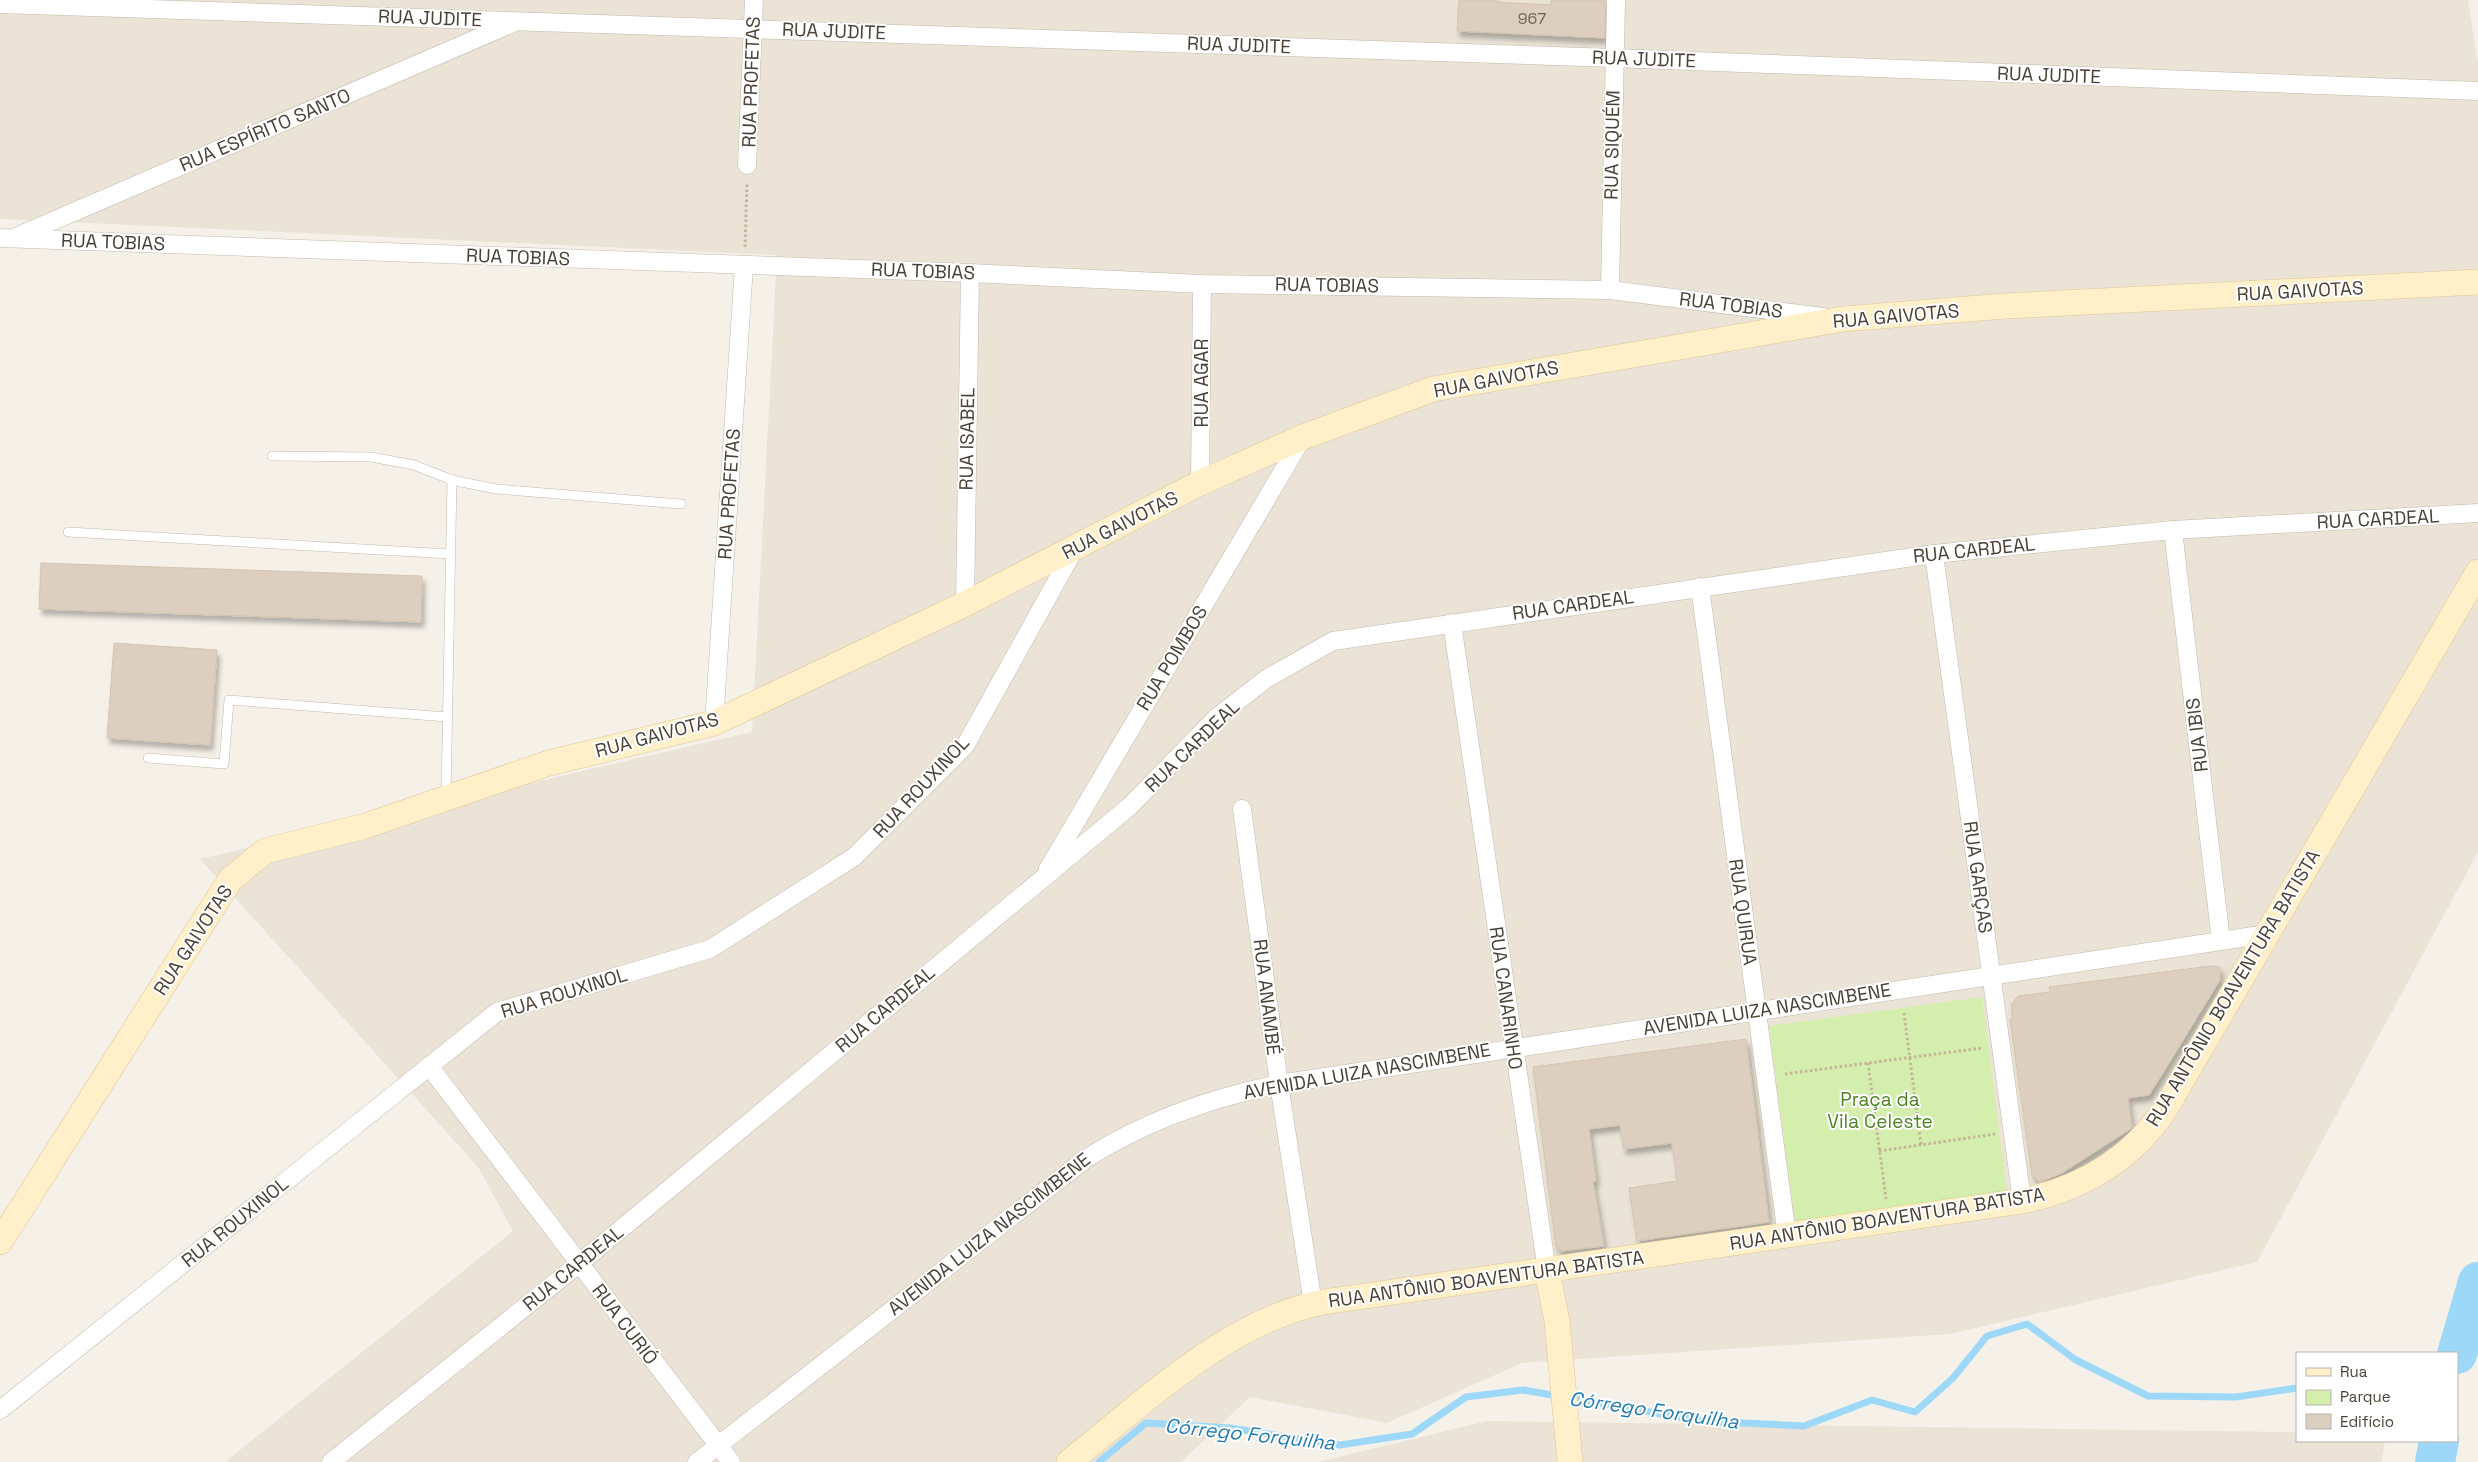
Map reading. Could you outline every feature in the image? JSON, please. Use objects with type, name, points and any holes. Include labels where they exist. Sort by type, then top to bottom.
[{"type":"street","name":"RUA PROFETAS","points":[[747,165],[754,0]]},
{"type":"street","name":"RUA SIQUÉM","points":[[1610,290],[1613,58],[1616,0]]},
{"type":"street","name":"RUA JUDITE","points":[[0,4],[1613,58],[2478,91]]},
{"type":"street","name":"RUA ESPÍRITO SANTO","points":[[6,238],[518,21]]},
{"type":"street","name":"RUA TOBIAS","points":[[6,238],[970,273],[1202,284],[1610,290],[1844,319]]},
{"type":"street","name":"RUA PROFETAS","points":[[714,723],[744,265]]},
{"type":"street","name":"RUA ISABEL","points":[[965,604],[970,273]]},
{"type":"street","name":"RUA GAIVOTAS","points":[[0,1242],[230,880],[265,851],[365,826],[549,763],[714,723],[965,604],[1200,483],[1304,437],[1433,389],[1844,319],[2005,306],[2478,282]]},
{"type":"street","name":"RUA AGAR","points":[[1200,483],[1202,284]]},
{"type":"street","name":"RUA POMBOS","points":[[1041,880],[1304,437]]},
{"type":"street","name":"RUA CARDEAL","points":[[331,1462],[580,1263],[1130,806],[1217,717],[1266,679],[1333,641],[1934,554],[2173,530],[2478,513]]},
{"type":"street","name":"RUA IBIS","points":[[2173,530],[2221,940]]},
{"type":"street","name":"RUA ROUXINOL","points":[[0,1410],[497,1012],[710,949],[854,857],[965,746],[1074,548]]},
{"type":"street","name":"RUA GARÇAS","points":[[1934,554],[2022,1201]]},
{"type":"street","name":"RUA ANTÔNIO BOAVENTURA BATISTA","points":[[1068,1462],[1188,1368],[1229,1340],[1266,1320],[1313,1304],[2022,1201],[2055,1193],[2092,1176],[2128,1153],[2142,1139],[2177,1090],[2478,572]]},
{"type":"street","name":"RUA QUIRUA","points":[[1700,587],[1787,1236]]},
{"type":"street","name":"RUA CANARINHO","points":[[1452,623],[1513,1047],[1557,1321],[1570,1462]]},
{"type":"street","name":"RUA ANAMBÉ","points":[[1242,808],[1279,1084],[1313,1304]]},
{"type":"street","name":"AVENIDA LUIZA NASCIMBENE","points":[[697,1462],[1087,1158],[1139,1127],[1216,1098],[1279,1084],[1513,1047],[2267,934]]},
{"type":"street","name":"RUA CURIÓ","points":[[429,1066],[731,1462]]},
{"type":"lane","points":[[272,456],[371,457],[414,465],[452,480],[496,489],[681,504]]},
{"type":"lane","points":[[446,798],[452,480]]},
{"type":"lane","points":[[68,532],[450,554]]},
{"type":"lane","points":[[148,758],[224,764],[230,700],[447,717]]},
{"type":"path","points":[[744,265],[747,165]]},
{"type":"path","points":[[1904,1013],[1921,1145]]},
{"type":"path","points":[[1782,1074],[1983,1048]]},
{"type":"path","points":[[1868,1063],[1886,1202]]},
{"type":"path","points":[[1879,1151],[1995,1134]]},
{"type":"shaded area","points":[[0,0],[2468,0],[2478,63],[2478,852],[2257,1262],[1950,1334],[1522,1363],[1387,1423],[1250,1397],[1181,1462],[225,1462],[513,1231],[478,1167],[200,859],[752,732],[777,255],[0,219]]},
{"type":"shaded area","points":[[1487,1421],[2296,1432],[2296,1442],[2385,1442],[2382,1462],[1318,1462]]},
{"type":"green space","name":"Praça da Vila Celeste","points":[[1982,997],[2007,1192],[1795,1221],[1769,1026]]},
{"type":"building","points":[[1459,0],[1496,0],[1496,2],[1551,5],[1551,0],[1605,0],[1605,38],[1457,31]]},
{"type":"building","points":[[41,563],[422,576],[421,622],[39,609]]},
{"type":"building","points":[[114,643],[217,650],[210,745],[107,738]]},
{"type":"building","points":[[2210,966],[2220,967],[2220,980],[2163,1073],[2149,1095],[2128,1098],[2132,1128],[2062,1173],[2040,1182],[2032,1175],[2010,1019],[2013,1018],[2011,1005],[2018,996],[2050,992],[2049,987]]},
{"type":"building","points":[[1746,1039],[1769,1222],[1637,1241],[1629,1188],[1677,1181],[1672,1143],[1624,1149],[1620,1125],[1589,1129],[1596,1181],[1593,1182],[1604,1246],[1562,1251],[1556,1247],[1533,1067]]},
{"type":"waterway","points":[[2458,1352],[2478,1282]]},
{"type":"waterway","name":"Córrego Forquilha","points":[[1099,1462],[1146,1423],[1230,1428],[1340,1445],[1412,1434],[1466,1397],[1523,1390],[1702,1421],[1804,1426],[1872,1400],[1915,1412],[1953,1378],[1987,1336],[2027,1324],[2076,1360],[2148,1396],[2236,1397],[2296,1388]]},
{"type":"waterway","points":[[2435,1462],[2439,1442]]}]
